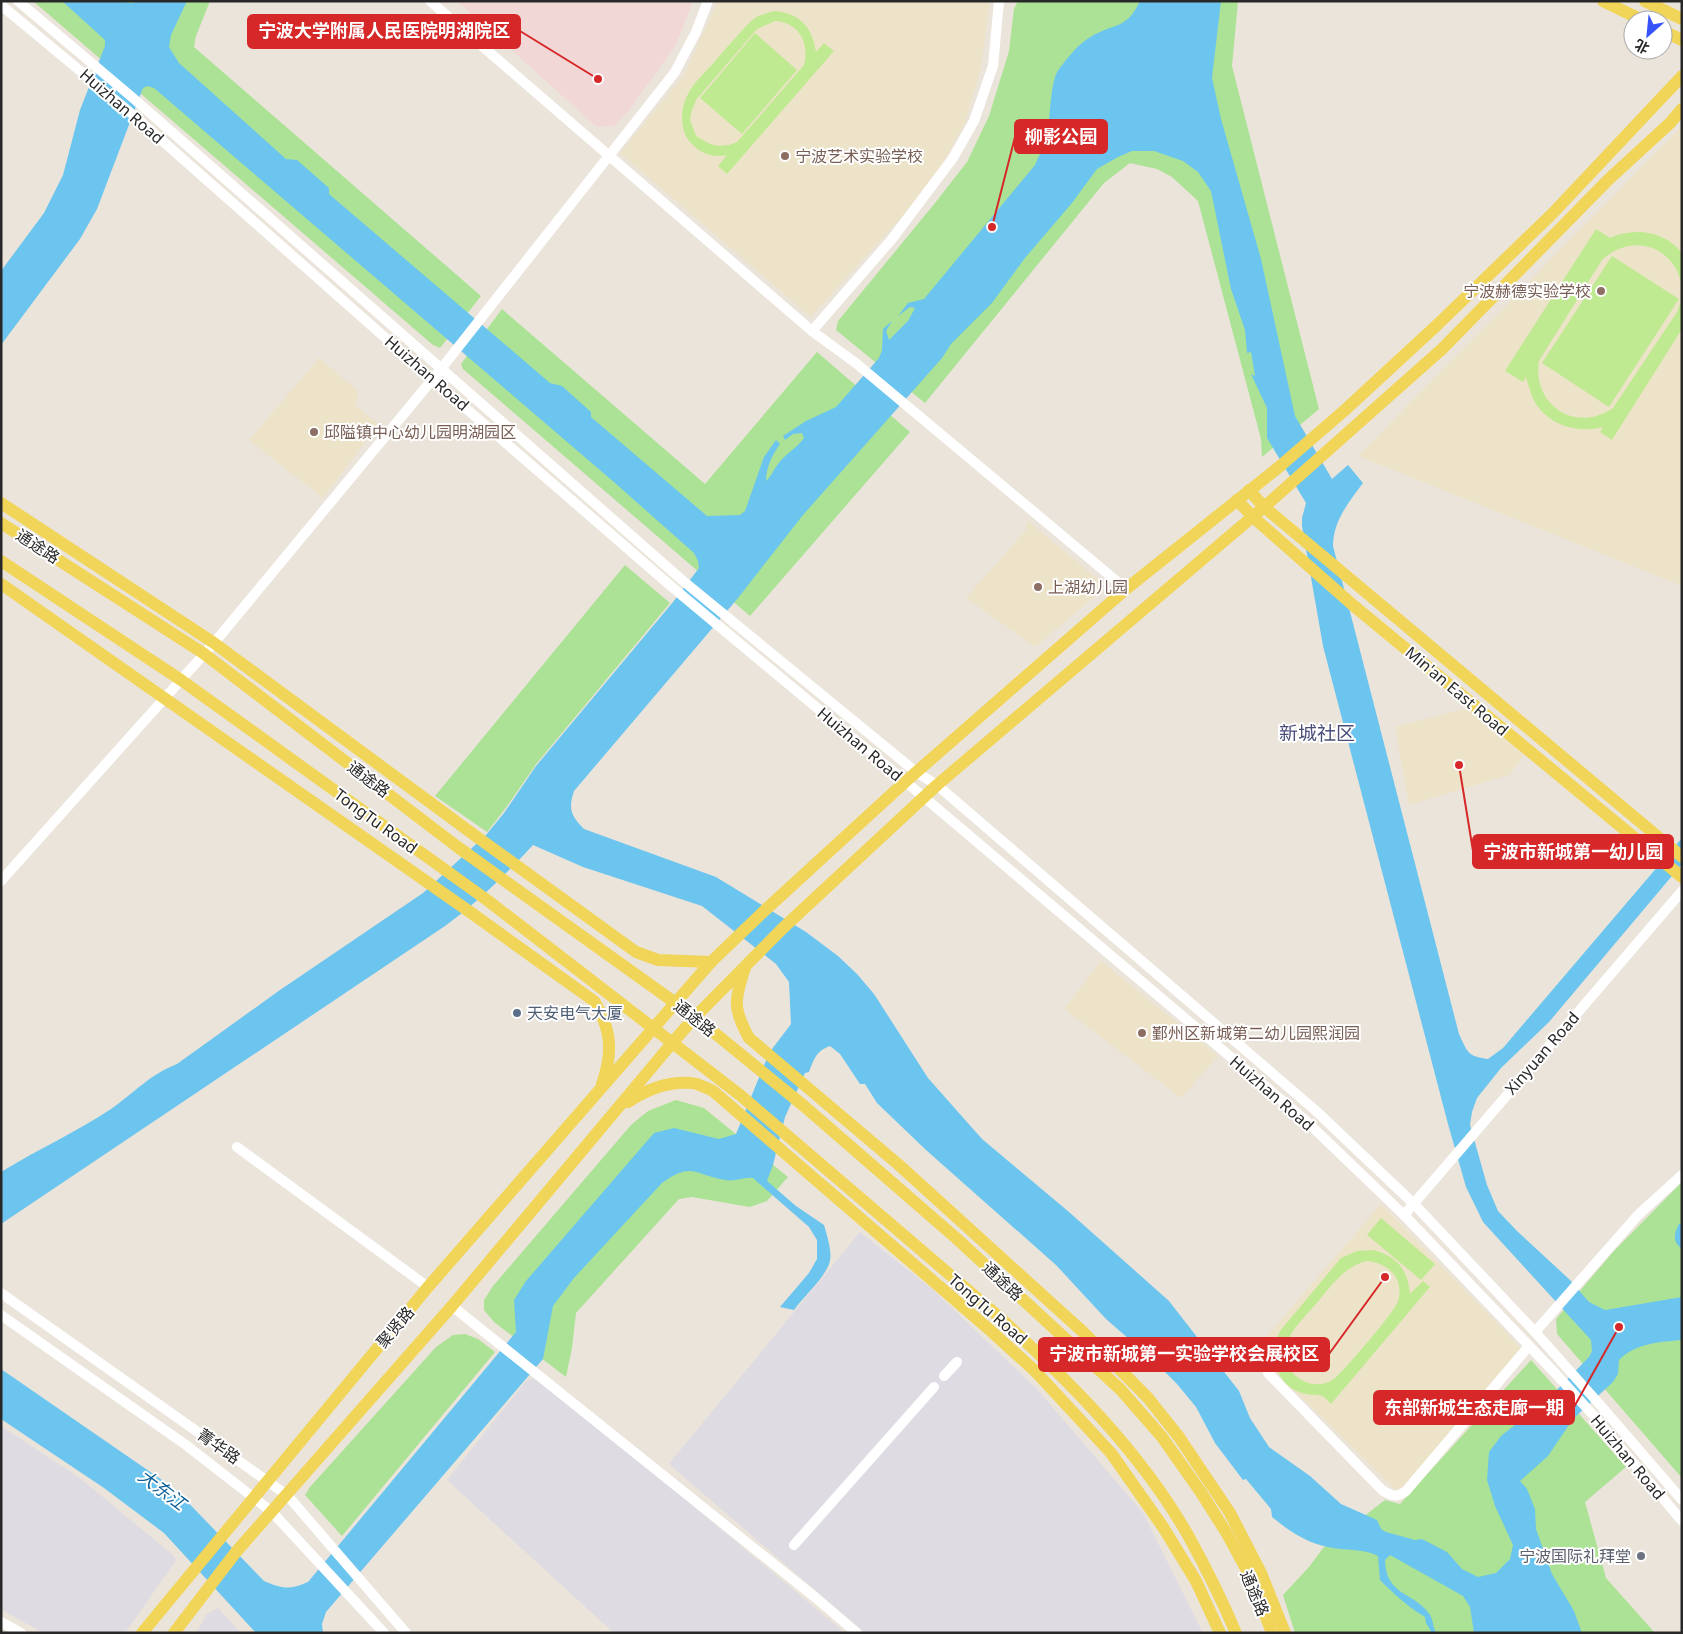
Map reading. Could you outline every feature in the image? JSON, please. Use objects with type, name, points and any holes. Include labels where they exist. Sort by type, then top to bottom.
[{"type":"main road","points":[[1603,1],[1623,11]]},
{"type":"main road","points":[[1645,1],[1682,19]]},
{"type":"main road","name":"聚贤路","points":[[142,1633],[428,1287],[711,962],[904,782],[1126,589],[1313,439],[1436,326],[1552,214],[1682,76]]},
{"type":"main road","name":"聚贤路","points":[[174,1633],[236,1552],[452,1306],[672,1042],[755,956],[937,786],[1264,506],[1442,349],[1609,179],[1670,123],[1682,109]]},
{"type":"main road","name":"Min'an East Road","points":[[1249,490],[1264,506],[1346,576],[1682,856]]},
{"type":"main road","name":"Min'an East Road","points":[[1238,500],[1252,516],[1354,606],[1681,876]]},
{"type":"main road","points":[[1,503],[214,643],[518,868],[636,952],[658,960],[711,962]]},
{"type":"main road","name":"通途路","points":[[1,522],[203,654],[459,848],[676,1002],[804,1106],[956,1238],[1121,1390],[1162,1437],[1206,1499],[1226,1532],[1251,1578],[1272,1633]]},
{"type":"main road","name":"TongTu Road","points":[[1,561],[181,680],[487,900],[740,1095],[998,1316],[1076,1391],[1134,1458],[1189,1536],[1236,1633]]},
{"type":"main road","points":[[1,584],[594,1001],[602,1013],[608,1033],[610,1054],[600,1090]]},
{"type":"main road","points":[[746,966],[736,997],[738,1019],[749,1038],[906,1172],[1083,1332],[1148,1398],[1179,1437],[1230,1512],[1261,1573],[1285,1633]]},
{"type":"main road","points":[[615,1111],[639,1094],[652,1089],[672,1083],[692,1083],[713,1091],[785,1152],[1035,1371],[1111,1453],[1163,1527],[1196,1581],[1220,1633]]},
{"type":"street","name":"Huizhan Road","points":[[18,1],[133,98],[682,580],[916,772],[937,786],[1315,1110],[1414,1204],[1535,1332],[1602,1406],[1682,1500]]},
{"type":"street","points":[[430,1],[812,331],[857,364],[1126,589]]},
{"type":"street","points":[[1,881],[214,643],[441,368],[675,72],[696,32],[708,1]]},
{"type":"street","points":[[812,331],[892,239],[953,158],[974,121],[993,66],[999,1]]},
{"type":"street","name":"Huizhan Road","points":[[1,5],[132,114],[432,379],[672,587],[925,798],[1305,1120],[1404,1215],[1556,1374],[1682,1520]]},
{"type":"street","name":"Xinyuan Road","points":[[1404,1215],[1682,891]]},
{"type":"street","points":[[237,1147],[428,1287]]},
{"type":"street","points":[[1535,1332],[1638,1216],[1682,1175]]},
{"type":"street","name":"菁华路","points":[[1,1293],[287,1495],[406,1633]]},
{"type":"street","points":[[452,1306],[816,1598],[856,1633]]},
{"type":"street","points":[[1,1315],[186,1445],[254,1497],[272,1512],[384,1633]]},
{"type":"street","points":[[1268,1373],[1382,1490],[1389,1495],[1400,1496],[1406,1492],[1529,1346]]},
{"type":"street","points":[[944,1376],[957,1362]]},
{"type":"street","points":[[794,1545],[934,1387]]},
{"type":"street","points":[[1,1622],[21,1633]]},
{"type":"shaded area","points":[[457,1],[693,1],[676,45],[628,112],[614,126],[597,127]]},
{"type":"shaded area","name":"宁波艺术实验学校","points":[[718,1],[990,1],[981,69],[965,123],[945,159],[922,194],[811,317],[620,153],[684,75]]},
{"type":"shaded area","name":"宁波赫德实验学校","points":[[1682,126],[1682,586],[1358,456]]},
{"type":"shaded area","name":"邱隘镇中心幼儿园明湖园区","points":[[319,358],[358,391],[356,406],[379,424],[323,498],[249,440]]},
{"type":"shaded area","name":"上湖幼儿园","points":[[1027,520],[1102,583],[1101,591],[1035,647],[966,598],[1026,530]]},
{"type":"shaded area","points":[[1467,708],[1524,755],[1509,775],[1409,805],[1395,727]]},
{"type":"shaded area","name":"鄞州区新城第二幼儿园熙润园","points":[[1101,961],[1218,1056],[1181,1098],[1064,1009]]},
{"type":"shaded area","points":[[1381,1204],[1523,1350],[1400,1494],[1254,1351]]},
{"type":"shaded area","points":[[860,1232],[932,1289],[1037,1389],[1143,1513],[1203,1633],[865,1633],[669,1464]]},
{"type":"shaded area","points":[[534,1378],[654,1473],[845,1633],[614,1633],[447,1480],[526,1381]]},
{"type":"shaded area","points":[[1,1426],[77,1476],[172,1554],[176,1560],[125,1633],[43,1633],[1,1609]]},
{"type":"shaded area","points":[[218,1608],[241,1633],[196,1633],[207,1614]]},
{"type":"green space","points":[[33,1],[210,1],[196,36],[194,47],[481,296],[440,348],[433,345]]},
{"type":"green space","points":[[1018,1],[1238,1],[1232,66],[1319,409],[1262,457],[1261,439],[1198,201],[1172,177],[1157,169],[1130,163],[1104,183],[925,403],[836,330],[838,321],[967,162],[989,116],[1009,51],[1014,9]]},
{"type":"green space","points":[[774,11],[783,12],[798,18],[808,29],[816,52],[824,43],[834,51],[727,174],[718,166],[727,155],[717,156],[704,153],[688,139],[683,127],[683,106],[695,83],[751,21],[758,16]],"holes":[[[775,21],[783,22],[796,30],[804,42],[804,65],[737,142],[718,146],[696,136],[690,120],[696,100],[757,29]]]},
{"type":"green space","points":[[755,33],[797,70],[742,134],[700,98]]},
{"type":"green space","points":[[1596,229],[1610,238],[1629,233],[1649,233],[1667,240],[1682,253],[1682,288],[1672,262],[1662,253],[1651,248],[1639,245],[1626,246],[1614,251],[1602,260],[1539,361],[1539,377],[1542,391],[1549,402],[1559,411],[1571,416],[1584,418],[1599,415],[1613,408],[1677,312],[1682,293],[1682,329],[1612,440],[1600,432],[1603,427],[1576,429],[1559,424],[1551,419],[1536,404],[1526,377],[1523,382],[1505,371]]},
{"type":"green space","points":[[1612,256],[1679,299],[1609,407],[1542,363]]},
{"type":"green space","points":[[502,309],[705,484],[817,352],[910,432],[750,616],[463,369],[461,364]]},
{"type":"green space","points":[[625,565],[670,603],[537,763],[487,832],[435,796]]},
{"type":"green space","points":[[676,1100],[704,1108],[788,1177],[767,1201],[750,1207],[692,1197],[679,1199],[576,1313],[566,1377],[494,1322],[484,1310],[484,1300],[493,1286],[631,1125],[648,1111]]},
{"type":"green space","points":[[1682,1182],[1682,1478],[1557,1334],[1556,1319],[1613,1252]]},
{"type":"green space","points":[[1381,1218],[1435,1264],[1421,1280],[1367,1235]]},
{"type":"green space","points":[[1373,1250],[1395,1260],[1404,1271],[1410,1294],[1423,1281],[1430,1287],[1331,1404],[1320,1395],[1299,1392],[1284,1381],[1276,1366],[1275,1348],[1280,1331],[1341,1258],[1357,1251]],"holes":[[[1366,1261],[1374,1262],[1387,1268],[1396,1278],[1399,1285],[1399,1293],[1395,1307],[1359,1352],[1333,1379],[1323,1384],[1308,1383],[1300,1379],[1292,1371],[1286,1360],[1285,1351],[1291,1334],[1344,1273],[1350,1268]]]},
{"type":"green space","points":[[465,1334],[478,1339],[495,1352],[342,1536],[305,1495],[310,1487],[436,1347],[453,1335]]},
{"type":"green space","points":[[1531,1360],[1626,1467],[1585,1502],[1606,1578],[1655,1633],[1295,1633],[1283,1595],[1309,1567],[1323,1548],[1385,1500],[1400,1504]]},
{"type":"water","name":"大东江","points":[[62,1],[117,1],[132,3],[137,1],[187,1],[171,35],[169,47],[179,63],[286,159],[297,160],[329,188],[329,194],[550,383],[562,386],[591,412],[591,417],[707,516],[740,515],[745,511],[764,457],[776,440],[780,444],[770,462],[766,481],[781,460],[804,438],[802,433],[793,434],[785,440],[783,436],[806,421],[836,407],[879,358],[882,350],[883,329],[892,321],[886,331],[889,340],[908,321],[915,308],[910,307],[898,316],[908,303],[924,299],[1035,165],[1046,141],[1053,83],[1059,69],[1074,51],[1092,36],[1125,21],[1140,1],[1221,1],[1212,78],[1221,119],[1261,259],[1295,416],[1332,479],[1348,465],[1363,483],[1339,520],[1333,546],[1459,1034],[1464,1045],[1472,1055],[1488,1059],[1503,1048],[1682,838],[1682,864],[1549,1022],[1501,1068],[1477,1098],[1470,1125],[1487,1185],[1498,1211],[1570,1280],[1589,1302],[1605,1310],[1682,1297],[1682,1340],[1648,1344],[1633,1350],[1619,1360],[1618,1374],[1613,1382],[1573,1419],[1548,1456],[1520,1481],[1527,1489],[1535,1509],[1536,1529],[1552,1574],[1574,1611],[1582,1633],[1474,1633],[1470,1607],[1463,1596],[1390,1555],[1385,1560],[1390,1581],[1395,1587],[1424,1607],[1432,1619],[1436,1633],[1432,1633],[1425,1617],[1401,1600],[1380,1580],[1378,1556],[1372,1553],[1313,1543],[1298,1536],[1278,1522],[1272,1517],[1271,1509],[1246,1479],[1243,1480],[1215,1443],[1196,1407],[1177,1384],[1106,1319],[1056,1265],[926,1150],[877,1103],[865,1084],[860,1084],[840,1054],[830,1046],[819,1053],[814,1059],[809,1072],[805,1073],[785,1117],[767,1181],[796,1206],[824,1225],[829,1243],[830,1261],[828,1267],[794,1310],[780,1307],[809,1273],[817,1259],[817,1240],[809,1227],[753,1178],[729,1180],[715,1178],[694,1171],[687,1171],[672,1176],[662,1183],[574,1278],[553,1306],[543,1359],[326,1612],[322,1624],[323,1633],[256,1633],[164,1533],[104,1488],[1,1419],[1,1369],[175,1489],[264,1581],[286,1588],[308,1582],[516,1332],[514,1300],[526,1281],[654,1133],[674,1128],[719,1139],[736,1134],[769,1053],[791,1024],[789,982],[776,964],[702,906],[583,867],[533,845],[491,888],[445,926],[1,1224],[1,1172],[98,1117],[158,1073],[177,1064],[280,990],[423,893],[486,835],[504,813],[536,766],[673,602],[699,568],[694,553],[615,483],[154,88],[147,86],[143,88],[97,209],[80,239],[1,345],[1,271],[44,213],[63,175],[80,110],[105,46],[105,40]],"holes":[[[1132,151],[1154,151],[1183,161],[1198,172],[1211,191],[1231,289],[1245,330],[1247,353],[1251,352],[1255,376],[1251,374],[1267,408],[1267,438],[1306,503],[1302,526],[1323,646],[1466,1187],[1483,1222],[1591,1340],[1592,1351],[1589,1357],[1550,1397],[1501,1436],[1489,1452],[1487,1480],[1495,1506],[1513,1545],[1510,1559],[1496,1573],[1478,1577],[1462,1569],[1447,1552],[1422,1539],[1415,1540],[1386,1532],[1381,1529],[1377,1520],[1341,1504],[1310,1476],[1269,1447],[1250,1418],[1239,1391],[1169,1301],[1069,1212],[982,1139],[928,1078],[874,994],[838,956],[806,932],[716,877],[584,829],[576,820],[571,808],[574,791],[738,598],[803,515],[942,358],[951,344],[992,303],[1025,258],[1072,203],[1097,169]]]},
{"type":"water","points":[[1679,1224],[1682,1224],[1682,1249],[1675,1240]]},
{"type":"place","name":"宁波大学附属人民医院明湖院区","points":[[598,79]]},
{"type":"place","name":"宁波艺术实验学校","points":[[785,156]]},
{"type":"place","name":"柳影公园","points":[[992,227]]},
{"type":"place","name":"宁波赫德实验学校","points":[[1601,291]]},
{"type":"place","name":"邱隘镇中心幼儿园明湖园区","points":[[314,432]]},
{"type":"place","name":"上湖幼儿园","points":[[1038,587]]},
{"type":"place","name":"宁波市新城第一幼儿园","points":[[1459,765]]},
{"type":"place","name":"天安电气大厦","points":[[517,1013]]},
{"type":"place","name":"鄞州区新城第二幼儿园熙润园","points":[[1142,1033]]},
{"type":"place","name":"宁波市新城第一实验学校会展校区","points":[[1385,1277]]},
{"type":"place","name":"东部新城生态走廊一期","points":[[1619,1327]]},
{"type":"place","name":"宁波国际礼拜堂","points":[[1641,1556]]},
{"type":"district","name":"新城社区","points":[[1317,733]]}]
